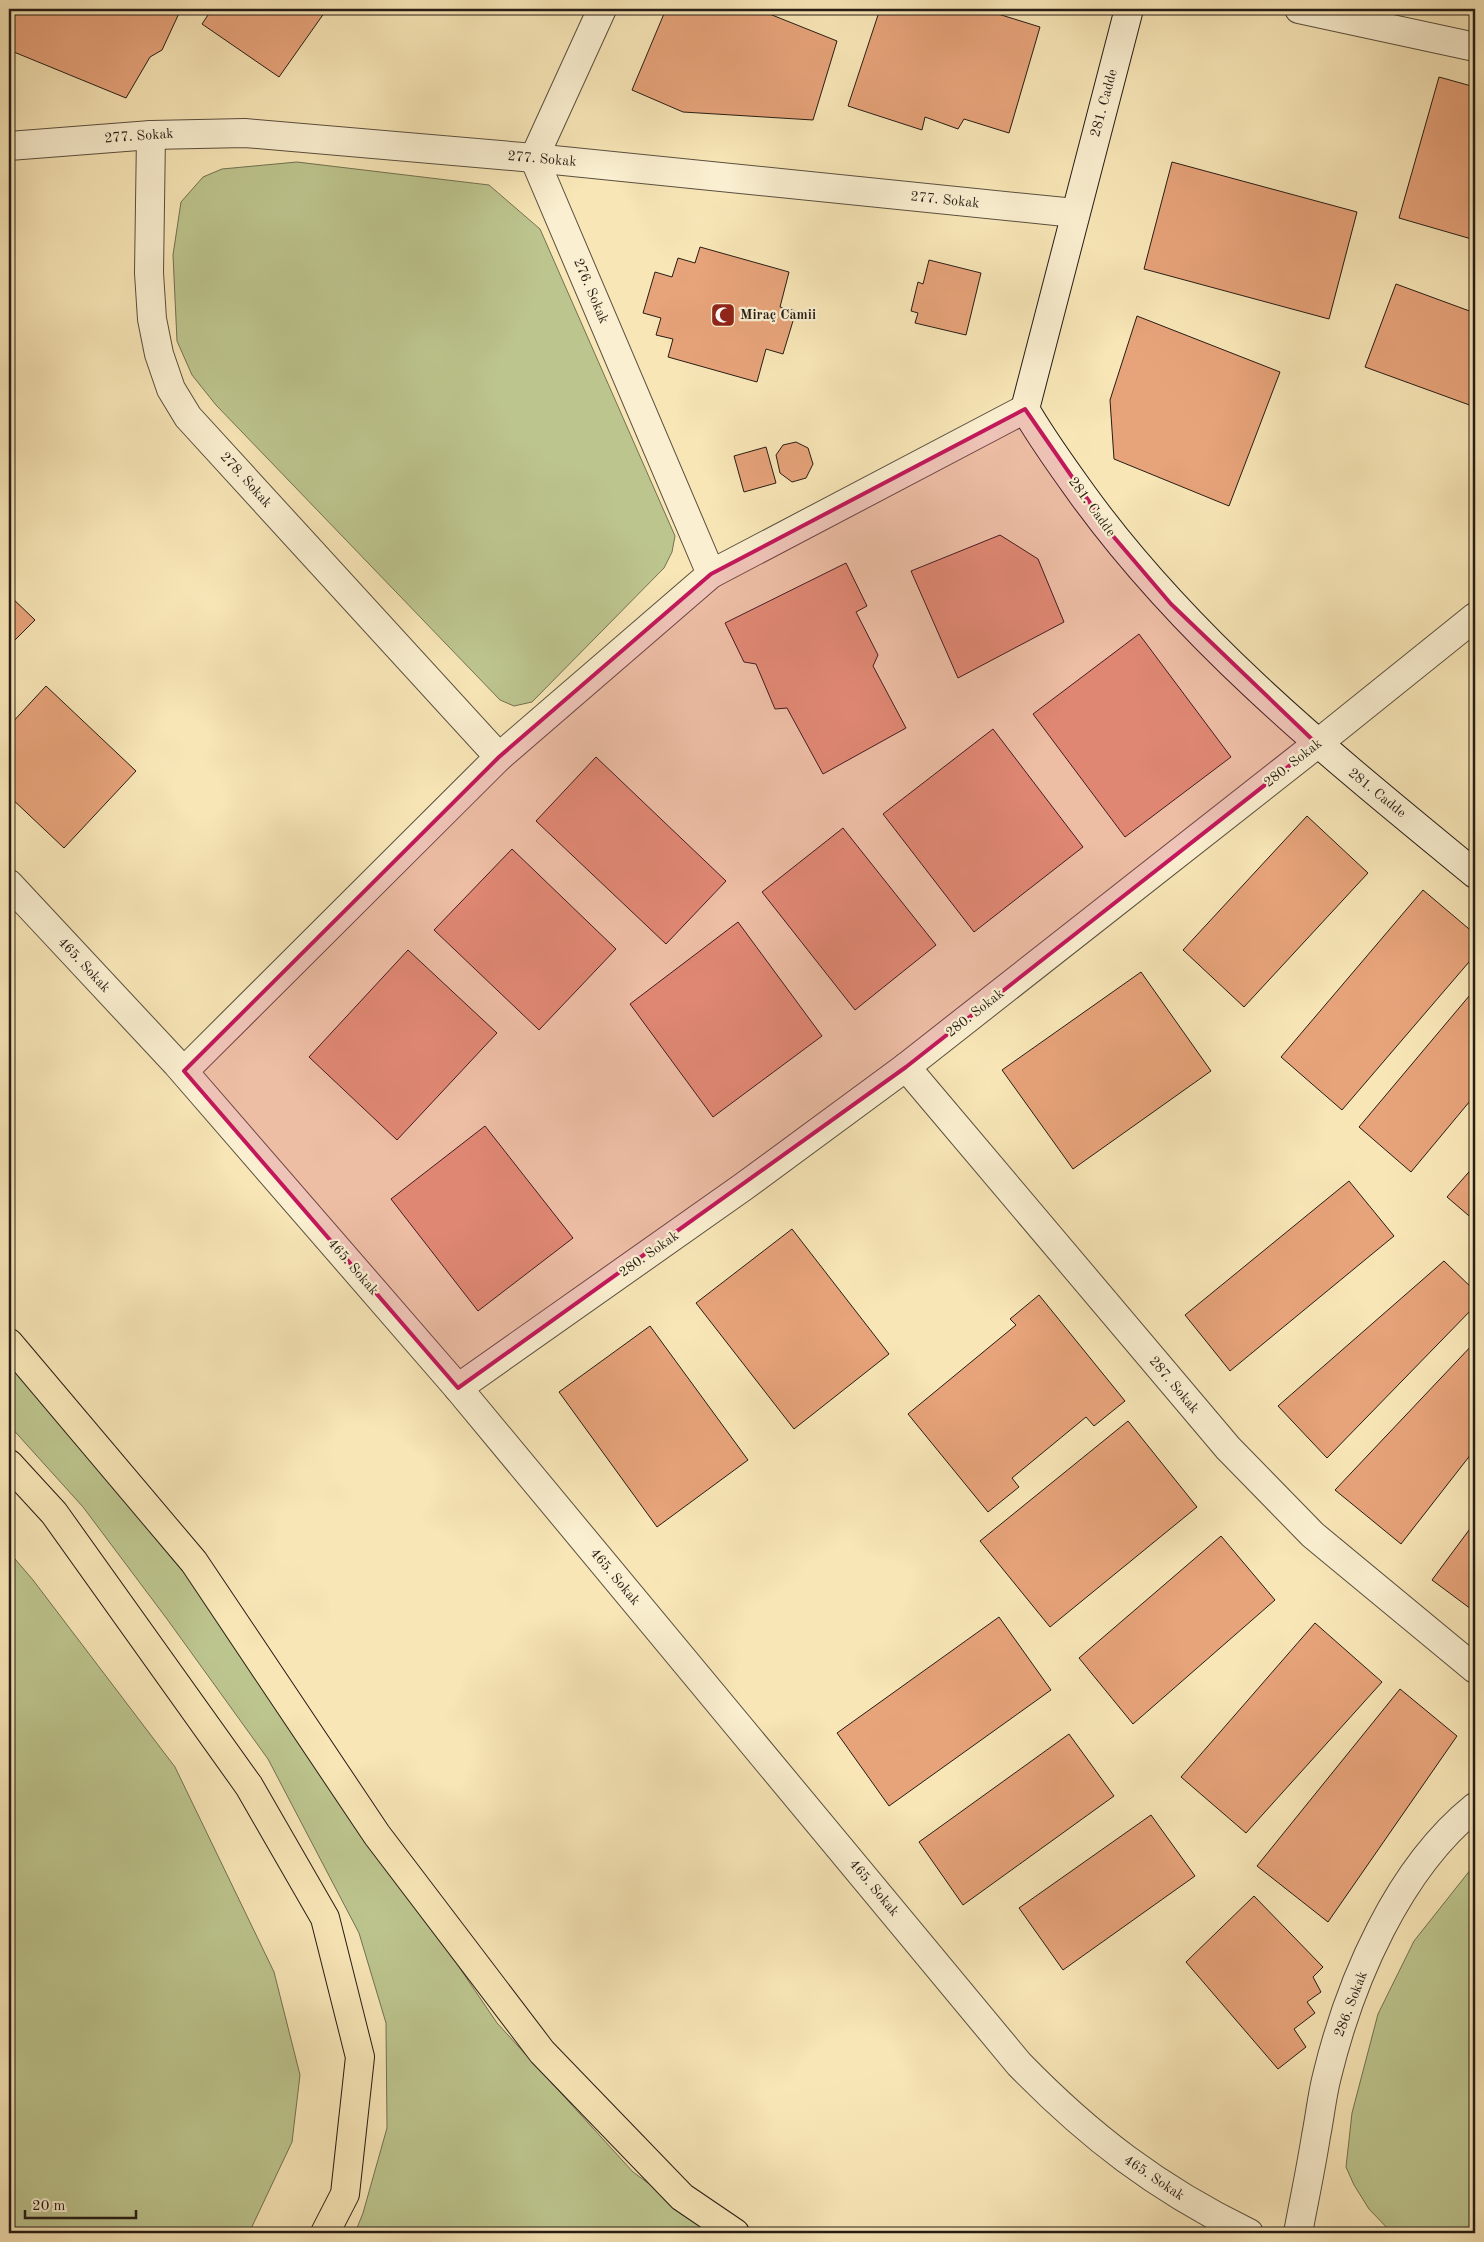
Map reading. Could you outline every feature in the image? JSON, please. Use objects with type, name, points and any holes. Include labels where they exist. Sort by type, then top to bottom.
[{"type":"highway","points":[[9,1344],[194,1562],[377,1835],[542,2052],[682,2197],[735,2233]]},
{"type":"highway","points":[[9,1464],[54,1513],[249,1786],[325,1918],[360,2057],[345,2194],[325,2233]]},
{"type":"street","points":[[534,158],[602,9]]},
{"type":"street","name":"281. Cadde","points":[[1129,9],[1025,409],[1040,435],[1113,536],[1171,604],[1227,661],[1318,744],[1475,874]]},
{"type":"street","points":[[1299,9],[1475,47]]},
{"type":"street","name":"277. Sokak","points":[[9,146],[151,135],[244,133],[534,158],[1075,213]]},
{"type":"street","name":"278. Sokak","points":[[151,135],[149,273],[152,319],[159,354],[171,389],[188,417],[500,757]]},
{"type":"street","name":"276. Sokak","points":[[534,158],[711,574]]},
{"type":"street","points":[[184,1071],[500,757],[711,574],[1025,409]]},
{"type":"street","name":"280. Sokak","points":[[458,1388],[743,1187],[906,1067],[1318,744],[1475,617]]},
{"type":"street","name":"465. Sokak","points":[[9,884],[184,1071],[458,1388],[1019,2064],[1075,2120],[1111,2149],[1162,2185],[1219,2219],[1249,2233]]},
{"type":"street","name":"287. Sokak","points":[[906,1067],[1228,1448],[1258,1480],[1313,1535],[1475,1669]]},
{"type":"street","name":"286. Sokak","points":[[1298,2233],[1326,2077],[1349,2001],[1379,1935],[1409,1880],[1441,1840],[1475,1807]]},
{"type":"highlighted area","points":[[1025,409],[1113,536],[1171,604],[1317,744],[906,1067],[458,1388],[184,1071],[499,757],[711,574]]},
{"type":"green space","points":[[297,162],[489,185],[540,229],[675,536],[672,552],[664,568],[532,702],[514,706],[500,700],[216,405],[192,375],[177,341],[173,255],[181,202],[203,177],[222,169]]},
{"type":"green space","points":[[9,1359],[41,1390],[221,1616],[497,2023],[633,2172],[716,2233],[355,2233],[363,2213],[387,2128],[386,2023],[359,1933],[268,1759],[83,1507],[9,1425]]},
{"type":"green space","points":[[9,1552],[33,1580],[175,1767],[274,1972],[300,2075],[292,2142],[249,2233],[9,2233]]},
{"type":"green space","points":[[1475,1864],[1475,2233],[1392,2233],[1369,2209],[1354,2185],[1346,2167],[1352,2113],[1378,2014],[1414,1941]]},
{"type":"building","points":[[9,9],[181,9],[162,50],[150,57],[126,98],[9,50]]},
{"type":"building","points":[[212,9],[327,9],[279,77],[202,24]]},
{"type":"building","points":[[666,9],[757,9],[837,41],[813,120],[683,112],[632,90]]},
{"type":"building","points":[[880,9],[982,9],[1040,27],[1009,133],[964,119],[958,129],[925,117],[922,130],[848,106]]},
{"type":"building","points":[[1439,77],[1475,87],[1475,240],[1399,218]]},
{"type":"building","points":[[1172,162],[1357,212],[1329,319],[1144,269]]},
{"type":"building","name":"Miraç Camii","points":[[700,247],[789,272],[780,307],[796,311],[783,354],[766,349],[757,382],[668,357],[673,339],[656,335],[661,318],[643,313],[655,272],[672,277],[678,258],[695,263]]},
{"type":"building","points":[[929,260],[981,273],[966,335],[915,323],[918,313],[911,311],[918,282],[923,284]]},
{"type":"building","points":[[1396,284],[1475,313],[1475,407],[1365,367]]},
{"type":"building","points":[[1137,316],[1280,372],[1229,506],[1114,459],[1110,400]]},
{"type":"building","points":[[796,442],[808,448],[813,464],[806,478],[792,482],[780,473],[776,455],[783,445]]},
{"type":"building","points":[[766,447],[776,483],[744,492],[734,456]]},
{"type":"building","points":[[1000,535],[1038,559],[1064,622],[958,678],[911,571]]},
{"type":"building","points":[[846,563],[867,606],[856,612],[878,655],[873,666],[906,728],[823,774],[787,708],[775,709],[756,664],[744,662],[725,623]]},
{"type":"building","points":[[9,595],[35,620],[9,646]]},
{"type":"building","points":[[1139,634],[1231,757],[1125,837],[1033,714]]},
{"type":"building","points":[[46,686],[136,771],[64,848],[9,796],[9,726]]},
{"type":"building","points":[[993,729],[1083,847],[974,932],[883,814]]},
{"type":"building","points":[[596,757],[726,881],[666,944],[536,821]]},
{"type":"building","points":[[1307,816],[1368,873],[1244,1007],[1183,950]]},
{"type":"building","points":[[843,828],[936,945],[855,1010],[762,892]]},
{"type":"building","points":[[512,849],[616,949],[539,1030],[434,930]]},
{"type":"building","points":[[1423,890],[1475,934],[1475,955],[1342,1110],[1281,1057]]},
{"type":"building","points":[[738,922],[822,1036],[713,1117],[630,1004]]},
{"type":"building","points":[[408,950],[497,1033],[397,1140],[309,1057]]},
{"type":"building","points":[[1141,972],[1211,1071],[1073,1169],[1002,1070]]},
{"type":"building","points":[[1475,989],[1475,1095],[1411,1172],[1359,1127]]},
{"type":"building","points":[[485,1126],[573,1238],[478,1311],[391,1199]]},
{"type":"building","points":[[1475,1165],[1475,1221],[1447,1197]]},
{"type":"building","points":[[1349,1181],[1394,1236],[1230,1371],[1185,1315]]},
{"type":"building","points":[[792,1229],[889,1354],[794,1429],[696,1303]]},
{"type":"building","points":[[1444,1261],[1475,1291],[1475,1306],[1327,1458],[1278,1406]]},
{"type":"building","points":[[1039,1295],[1125,1401],[1094,1426],[1086,1417],[1012,1478],[1019,1487],[988,1512],[908,1414],[1016,1325],[1010,1319]]},
{"type":"building","points":[[650,1326],[748,1460],[657,1527],[559,1392]]},
{"type":"building","points":[[1475,1342],[1475,1449],[1401,1544],[1335,1490]]},
{"type":"building","points":[[1128,1421],[1197,1507],[1050,1627],[980,1541]]},
{"type":"building","points":[[1475,1522],[1475,1612],[1432,1580]]},
{"type":"building","points":[[1221,1536],[1275,1600],[1133,1724],[1079,1658]]},
{"type":"building","points":[[999,1617],[1051,1690],[889,1806],[837,1733]]},
{"type":"building","points":[[1315,1623],[1382,1682],[1246,1833],[1181,1777]]},
{"type":"building","points":[[1400,1689],[1457,1736],[1328,1922],[1257,1866]]},
{"type":"building","points":[[1069,1734],[1114,1796],[963,1905],[919,1842]]},
{"type":"building","points":[[1151,1815],[1195,1876],[1063,1970],[1019,1908]]},
{"type":"building","points":[[1254,1896],[1323,1967],[1313,1977],[1321,1992],[1307,2002],[1315,2013],[1294,2029],[1306,2047],[1278,2069],[1186,1962]]},
{"type":"place","name":"Miraç Camii","points":[[723,315]]}]
